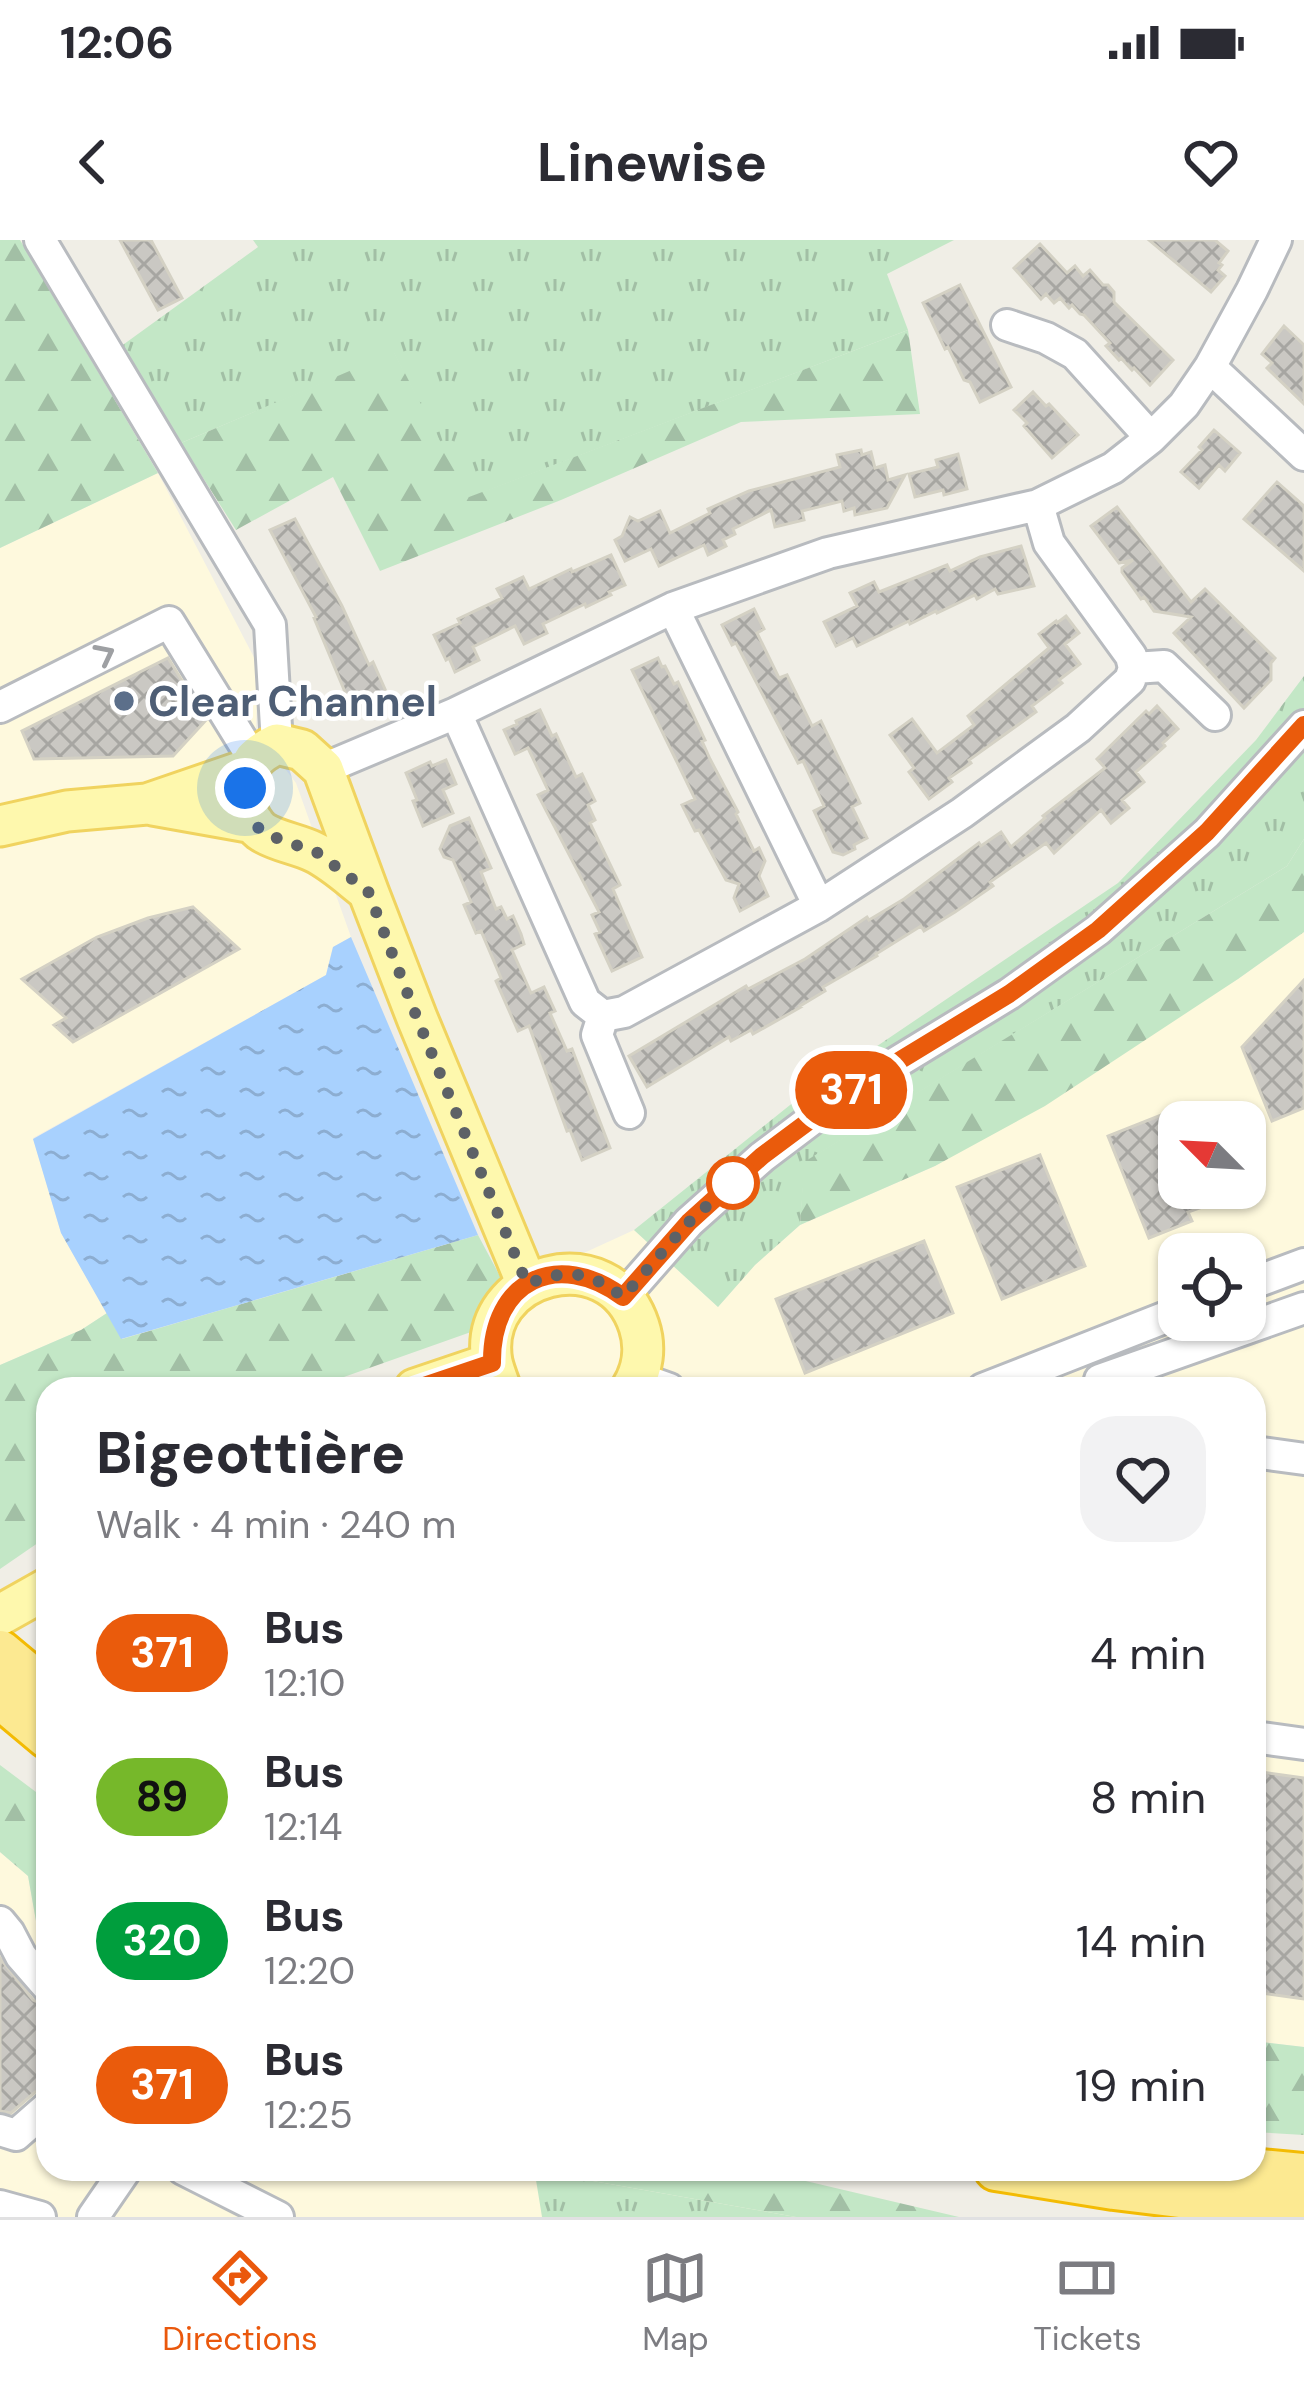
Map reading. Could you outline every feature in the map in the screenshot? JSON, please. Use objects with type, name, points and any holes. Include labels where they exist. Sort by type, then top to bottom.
[{"type":"highway","points":[[0,1652],[36,1682]]},
{"type":"highway","points":[[0,1697],[36,1727]]},
{"type":"highway","points":[[1266,2151],[1304,2156]]},
{"type":"highway","points":[[1266,2171],[1304,2175]]},
{"type":"highway","points":[[1064,2181],[1221,2209],[1304,2211]]},
{"type":"main road","points":[[148,804],[260,758],[302,750],[323,769],[417,1018],[527,1284]]},
{"type":"main road","points":[[260,758],[245,788],[254,823],[263,833],[318,853],[368,891]]},
{"type":"main road","points":[[0,826],[67,811],[148,804],[254,823]]},
{"type":"main road","points":[[497,1376],[492,1340],[510,1299],[527,1284],[552,1274],[578,1274],[602,1281],[623,1297],[635,1315],[642,1335],[645,1377]]},
{"type":"main road","points":[[0,1616],[36,1595]]},
{"type":"street","points":[[40,240],[270,625],[260,758]]},
{"type":"street","points":[[323,769],[456,713],[673,608],[828,553],[1037,505],[1113,468],[1184,405],[1210,367],[1276,240]]},
{"type":"street","points":[[1007,325],[1075,354],[1151,438]]},
{"type":"street","points":[[1210,367],[1304,455]]},
{"type":"street","points":[[456,713],[585,1002],[603,1016],[624,1012],[819,906],[962,813],[1078,728],[1130,680],[1135,668],[1131,656],[1049,543],[1037,505]]},
{"type":"street","points":[[673,608],[819,906]]},
{"type":"street","points":[[0,707],[169,622],[260,758]]},
{"type":"street","points":[[1135,668],[1164,666],[1215,716]]},
{"type":"street","points":[[623,1297],[689,1222],[762,1156],[848,1092],[1009,994],[1098,930],[1207,832],[1304,725]]},
{"type":"street","points":[[603,1016],[597,1035],[629,1113]]},
{"type":"street","points":[[1266,1278],[1304,1264]]},
{"type":"street","points":[[1108,1377],[1304,1308]]},
{"type":"street","points":[[1038,1377],[1158,1322]]},
{"type":"street","points":[[1266,1454],[1304,1460]]},
{"type":"street","points":[[1266,1739],[1304,1744]]},
{"type":"street","points":[[0,1922],[36,1973]]},
{"type":"street","points":[[0,2130],[16,2135],[36,2118]]},
{"type":"street","points":[[93,2217],[118,2181]]},
{"type":"street","points":[[207,2181],[278,2217]]},
{"type":"street","points":[[0,2206],[40,2217]]},
{"type":"shaded area","points":[[158,473],[258,665],[256,731],[296,783],[351,937],[333,947],[326,975],[33,1138],[61,1233],[107,1313],[81,1330],[0,1365],[0,548]]},
{"type":"shaded area","points":[[1304,932],[1304,2047],[1266,2042],[1266,1377],[484,1377],[471,1332],[501,1278],[586,1252],[634,1230],[718,1307],[800,1225],[935,1166],[1238,979]]},
{"type":"shaded area","points":[[0,1852],[28,1876],[36,1920],[36,2181],[593,2181],[796,2217],[0,2217]]},
{"type":"green space","points":[[0,240],[20,240],[158,473],[0,548]]},
{"type":"green space","points":[[253,240],[954,240],[887,274],[908,330],[468,498],[394,353],[181,443],[120,347],[258,247]]},
{"type":"green space","points":[[908,330],[920,414],[741,422],[380,571],[333,477],[236,530],[181,443],[394,352],[469,497]]},
{"type":"green space","points":[[1304,676],[1304,839],[1287,866],[805,1162],[800,1225],[718,1307],[634,1230],[790,1105],[1118,883],[1256,740]]},
{"type":"green space","points":[[1304,839],[1304,932],[1045,1106],[935,1166],[800,1225],[804,1162],[1287,866]]},
{"type":"green space","points":[[478,1235],[501,1278],[471,1332],[344,1377],[36,1377],[36,1544],[0,1569],[0,1365],[81,1330],[107,1313],[122,1339]]},
{"type":"green space","points":[[0,1765],[36,1792],[36,1921],[28,1876],[0,1852]]},
{"type":"green space","points":[[1266,2042],[1304,2047],[1304,2135],[1266,2133]]},
{"type":"green space","points":[[536,2181],[593,2181],[796,2217],[542,2217]]},
{"type":"green space","points":[[593,2181],[806,2181],[959,2217],[796,2217]]},
{"type":"water","points":[[351,937],[478,1235],[121,1339],[61,1233],[33,1139],[326,975],[333,947]]},
{"type":"building","points":[[120,240],[151,240],[182,298],[158,310]]},
{"type":"building","points":[[1149,240],[1215,240],[1228,251],[1218,270],[1225,276],[1211,292]]},
{"type":"building","points":[[1040,244],[1067,273],[1075,266],[1083,276],[1090,270],[1108,285],[1114,302],[1173,360],[1150,385],[1119,360],[1084,315],[1060,298],[1054,303],[1046,294],[1041,299],[1014,268]]},
{"type":"building","points":[[960,285],[1011,387],[980,402],[948,347],[945,349],[923,303]]},
{"type":"building","points":[[1284,326],[1304,345],[1304,404],[1267,368],[1272,363],[1262,354]]},
{"type":"building","points":[[1033,392],[1078,435],[1052,458],[1014,410]]},
{"type":"building","points":[[1214,430],[1240,453],[1225,471],[1219,465],[1199,488],[1181,472]]},
{"type":"building","points":[[861,450],[862,455],[871,452],[875,468],[885,465],[888,480],[905,475],[887,508],[855,515],[854,508],[844,511],[842,501],[802,511],[804,520],[775,527],[771,510],[733,529],[735,534],[723,540],[726,546],[708,555],[704,545],[659,566],[651,549],[625,561],[615,540],[622,536],[630,517],[638,521],[660,511],[670,533],[749,491],[840,467],[837,455]]},
{"type":"building","points":[[958,454],[967,489],[915,497],[909,474],[938,467],[936,460]]},
{"type":"building","points":[[1277,482],[1304,506],[1304,571],[1244,519]]},
{"type":"building","points":[[1117,507],[1191,602],[1205,589],[1275,658],[1271,680],[1244,708],[1174,633],[1191,617],[1154,611],[1122,572],[1133,560],[1119,563],[1091,526]]},
{"type":"building","points":[[295,519],[388,696],[383,709],[367,716],[353,711],[316,617],[270,530]]},
{"type":"building","points":[[1021,546],[1034,586],[998,594],[995,589],[977,599],[975,595],[857,646],[853,638],[836,646],[824,622],[857,606],[850,593],[874,582],[879,592],[947,565],[950,571]]},
{"type":"building","points":[[611,555],[625,585],[609,592],[611,595],[543,624],[547,633],[524,644],[515,626],[473,647],[479,660],[455,672],[446,660],[434,635],[502,598],[497,589],[523,577],[529,589]]},
{"type":"building","points":[[754,609],[764,629],[757,633],[779,678],[787,675],[812,726],[821,721],[860,803],[852,807],[867,838],[843,855],[833,852],[814,811],[824,806],[803,761],[798,763],[722,625]]},
{"type":"building","points":[[1066,616],[1079,633],[1065,644],[1080,664],[1032,706],[1036,712],[969,760],[949,778],[952,782],[929,799],[890,735],[912,719],[937,753],[974,725],[968,716],[1049,648],[1039,634]]},
{"type":"building","points":[[168,658],[206,720],[173,756],[34,759],[22,731]]},
{"type":"building","points":[[658,658],[674,684],[678,682],[736,814],[754,851],[759,848],[765,861],[759,876],[768,896],[740,911],[734,898],[739,884],[726,880],[682,805],[695,799],[632,670]]},
{"type":"building","points":[[1157,706],[1178,729],[1136,772],[1144,782],[1122,800],[1129,808],[1111,823],[1101,810],[1054,853],[1046,843],[955,912],[924,931],[921,926],[823,987],[825,991],[801,1007],[753,1034],[751,1030],[731,1041],[729,1037],[647,1087],[629,1056],[904,899],[979,843],[1001,832],[1011,847],[1105,768],[1097,759]]},
{"type":"building","points":[[540,710],[576,777],[582,774],[595,801],[588,805],[595,820],[590,823],[620,885],[613,889],[642,957],[612,971],[595,934],[600,932],[592,915],[599,912],[538,795],[548,790],[528,748],[515,754],[504,730]]},
{"type":"building","points":[[446,760],[456,784],[443,790],[453,813],[423,826],[406,773]]},
{"type":"building","points":[[469,818],[491,868],[481,872],[496,909],[501,907],[507,919],[513,916],[521,934],[524,944],[512,950],[531,993],[544,987],[555,1011],[550,1013],[567,1051],[572,1049],[610,1148],[582,1160],[529,1026],[518,1031],[481,931],[476,933],[464,905],[471,902],[453,860],[440,849],[450,826]]},
{"type":"building","points":[[193,907],[239,949],[73,1042],[54,1025],[66,1018],[22,979],[97,937]]},
{"type":"building","points":[[1304,980],[1304,1108],[1272,1121],[1242,1047]]},
{"type":"building","points":[[1158,1116],[1158,1209],[1196,1209],[1188,1212],[1192,1221],[1149,1238],[1108,1136]]},
{"type":"building","points":[[1040,1155],[1085,1266],[1002,1299],[957,1187]]},
{"type":"building","points":[[924,1241],[953,1313],[805,1373],[776,1299]]},
{"type":"building","points":[[1266,1773],[1304,1778],[1304,1999],[1266,1994]]},
{"type":"building","points":[[0,1958],[36,2001],[36,2092],[11,2113],[0,2111]]},
{"type":"bus line","name":"371","points":[[451,1377],[492,1363],[498,1318],[527,1284],[552,1274],[578,1274],[602,1281],[623,1297],[689,1222],[762,1156],[848,1092],[1009,994],[1098,930],[1207,832],[1304,725]]},
{"type":"place","name":"Clear Channel","points":[[124,701]]},
{"type":"route","points":[[245,788],[246,805],[263,833],[318,853],[368,891],[527,1284],[552,1274],[578,1274],[602,1281],[623,1297],[689,1222],[738,1178],[733,1183]]}]
